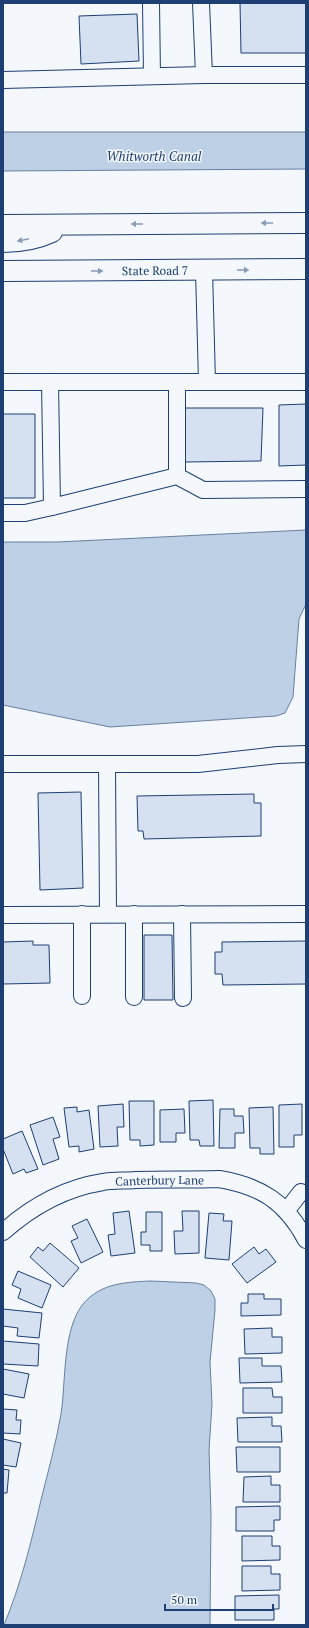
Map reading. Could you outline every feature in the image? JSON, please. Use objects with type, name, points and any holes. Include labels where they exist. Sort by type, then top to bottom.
[{"type":"main road","points":[[3,225],[306,223]]},
{"type":"main road","points":[[3,242],[11,242],[45,235],[68,225]]},
{"type":"main road","name":"State Road 7","points":[[3,271],[306,269]]},
{"type":"street","points":[[151,3],[152,76]]},
{"type":"street","points":[[201,3],[204,75]]},
{"type":"street","points":[[3,80],[204,75],[306,75]]},
{"type":"street","points":[[204,270],[207,382]]},
{"type":"street","points":[[3,382],[306,382]]},
{"type":"street","points":[[50,382],[52,507]]},
{"type":"street","points":[[177,382],[177,476]]},
{"type":"street","points":[[3,513],[24,513],[177,476],[203,490],[306,489]]},
{"type":"street","points":[[3,764],[198,764],[278,755],[306,754]]},
{"type":"street","points":[[107,764],[108,914]]},
{"type":"street","points":[[82,914],[82,996]]},
{"type":"street","points":[[134,914],[134,997]]},
{"type":"street","points":[[182,914],[183,998]]},
{"type":"street","points":[[3,915],[306,914]]},
{"type":"street","name":"Canterbury Lane","points":[[3,1232],[18,1219],[58,1195],[103,1181],[219,1180],[238,1182],[256,1188],[272,1198],[287,1210],[298,1225],[306,1240]]},
{"type":"street","points":[[287,1210],[301,1192]]},
{"type":"water","name":"Whitworth Canal","points":[[3,132],[306,132],[306,169],[3,171]]},
{"type":"water","points":[[306,530],[306,604],[299,619],[293,697],[285,713],[276,716],[110,727],[3,705],[3,542],[57,542]]},
{"type":"water","points":[[151,1281],[196,1283],[204,1285],[211,1291],[215,1299],[210,1362],[212,1404],[209,1450],[211,1516],[210,1625],[4,1625],[16,1594],[25,1563],[54,1447],[63,1401],[68,1341],[77,1314],[84,1303],[98,1291],[124,1283]]},
{"type":"building","points":[[240,3],[306,3],[306,53],[241,53]]},
{"type":"building","points":[[137,14],[139,61],[81,64],[79,16]]},
{"type":"building","points":[[306,404],[306,465],[279,466],[279,405]]},
{"type":"building","points":[[183,408],[263,408],[261,461],[185,462]]},
{"type":"building","points":[[3,414],[35,414],[35,498],[3,498]]},
{"type":"building","points":[[81,792],[83,888],[40,890],[38,793]]},
{"type":"building","points":[[254,794],[254,803],[261,803],[261,836],[144,839],[143,831],[138,831],[137,796]]},
{"type":"building","points":[[144,935],[172,935],[173,1000],[144,1000]]},
{"type":"building","points":[[33,941],[33,945],[49,945],[50,983],[3,984],[3,942]]},
{"type":"building","points":[[306,941],[306,984],[223,985],[222,974],[215,974],[215,952],[222,952],[222,942]]},
{"type":"building","points":[[213,1100],[214,1146],[200,1146],[199,1140],[190,1140],[189,1101]]},
{"type":"building","points":[[129,1101],[154,1101],[154,1145],[140,1146],[140,1140],[130,1140]]},
{"type":"building","points":[[123,1104],[124,1127],[117,1127],[118,1146],[100,1147],[98,1106]]},
{"type":"building","points":[[302,1104],[302,1135],[294,1135],[294,1147],[279,1147],[279,1105]]},
{"type":"building","points":[[77,1107],[77,1112],[89,1110],[94,1149],[79,1152],[79,1146],[69,1147],[64,1108]]},
{"type":"building","points":[[273,1107],[274,1154],[260,1154],[260,1148],[250,1148],[249,1108]]},
{"type":"building","points":[[184,1109],[185,1133],[176,1133],[176,1142],[160,1142],[160,1110]]},
{"type":"building","points":[[220,1109],[234,1109],[234,1116],[243,1116],[244,1133],[235,1133],[235,1148],[219,1148]]},
{"type":"building","points":[[53,1117],[60,1137],[53,1139],[59,1159],[43,1165],[30,1125]]},
{"type":"building","points":[[22,1131],[38,1169],[26,1173],[24,1169],[13,1174],[3,1149],[3,1139]]},
{"type":"building","points":[[129,1211],[135,1253],[111,1256],[108,1235],[115,1234],[113,1213]]},
{"type":"building","points":[[182,1211],[199,1211],[199,1253],[175,1254],[174,1231],[183,1231]]},
{"type":"building","points":[[146,1212],[162,1212],[162,1251],[150,1251],[150,1245],[141,1245],[141,1232],[146,1232]]},
{"type":"building","points":[[209,1213],[224,1214],[223,1221],[232,1221],[229,1260],[205,1258]]},
{"type":"building","points":[[87,1219],[103,1252],[81,1263],[71,1241],[78,1238],[72,1226]]},
{"type":"building","points":[[50,1243],[79,1268],[63,1287],[30,1257],[38,1247],[43,1251]]},
{"type":"building","points":[[254,1247],[259,1254],[266,1249],[276,1262],[247,1283],[232,1264]]},
{"type":"building","points":[[18,1271],[51,1285],[42,1308],[18,1298],[21,1289],[12,1285]]},
{"type":"building","points":[[248,1294],[264,1294],[264,1299],[281,1299],[281,1315],[241,1316],[241,1303],[248,1303]]},
{"type":"building","points":[[3,1309],[42,1313],[39,1338],[17,1336],[18,1328],[3,1326]]},
{"type":"building","points":[[272,1328],[272,1337],[282,1337],[282,1353],[245,1354],[244,1329]]},
{"type":"building","points":[[3,1341],[39,1344],[38,1366],[3,1364]]},
{"type":"building","points":[[239,1358],[262,1358],[262,1366],[281,1366],[282,1382],[240,1383]]},
{"type":"building","points":[[3,1369],[29,1374],[24,1398],[3,1394]]},
{"type":"building","points":[[243,1388],[272,1388],[273,1397],[282,1397],[282,1413],[243,1413]]},
{"type":"building","points":[[3,1409],[17,1410],[16,1420],[21,1420],[20,1434],[3,1433]]},
{"type":"building","points":[[272,1417],[272,1426],[281,1426],[282,1442],[238,1442],[237,1418]]},
{"type":"building","points":[[3,1439],[21,1443],[16,1467],[3,1465]]},
{"type":"building","points":[[236,1447],[280,1447],[280,1472],[237,1472]]},
{"type":"building","points":[[3,1469],[9,1470],[7,1493],[3,1493]]},
{"type":"building","points":[[271,1476],[271,1485],[280,1485],[280,1502],[243,1502],[244,1477]]},
{"type":"building","points":[[280,1506],[280,1520],[274,1520],[274,1531],[236,1531],[236,1507]]},
{"type":"building","points":[[242,1536],[272,1536],[272,1546],[280,1546],[280,1560],[242,1561]]},
{"type":"building","points":[[242,1566],[271,1566],[271,1574],[280,1574],[280,1590],[242,1591]]},
{"type":"building","points":[[279,1595],[279,1609],[274,1609],[274,1620],[235,1620],[235,1596]]}]
